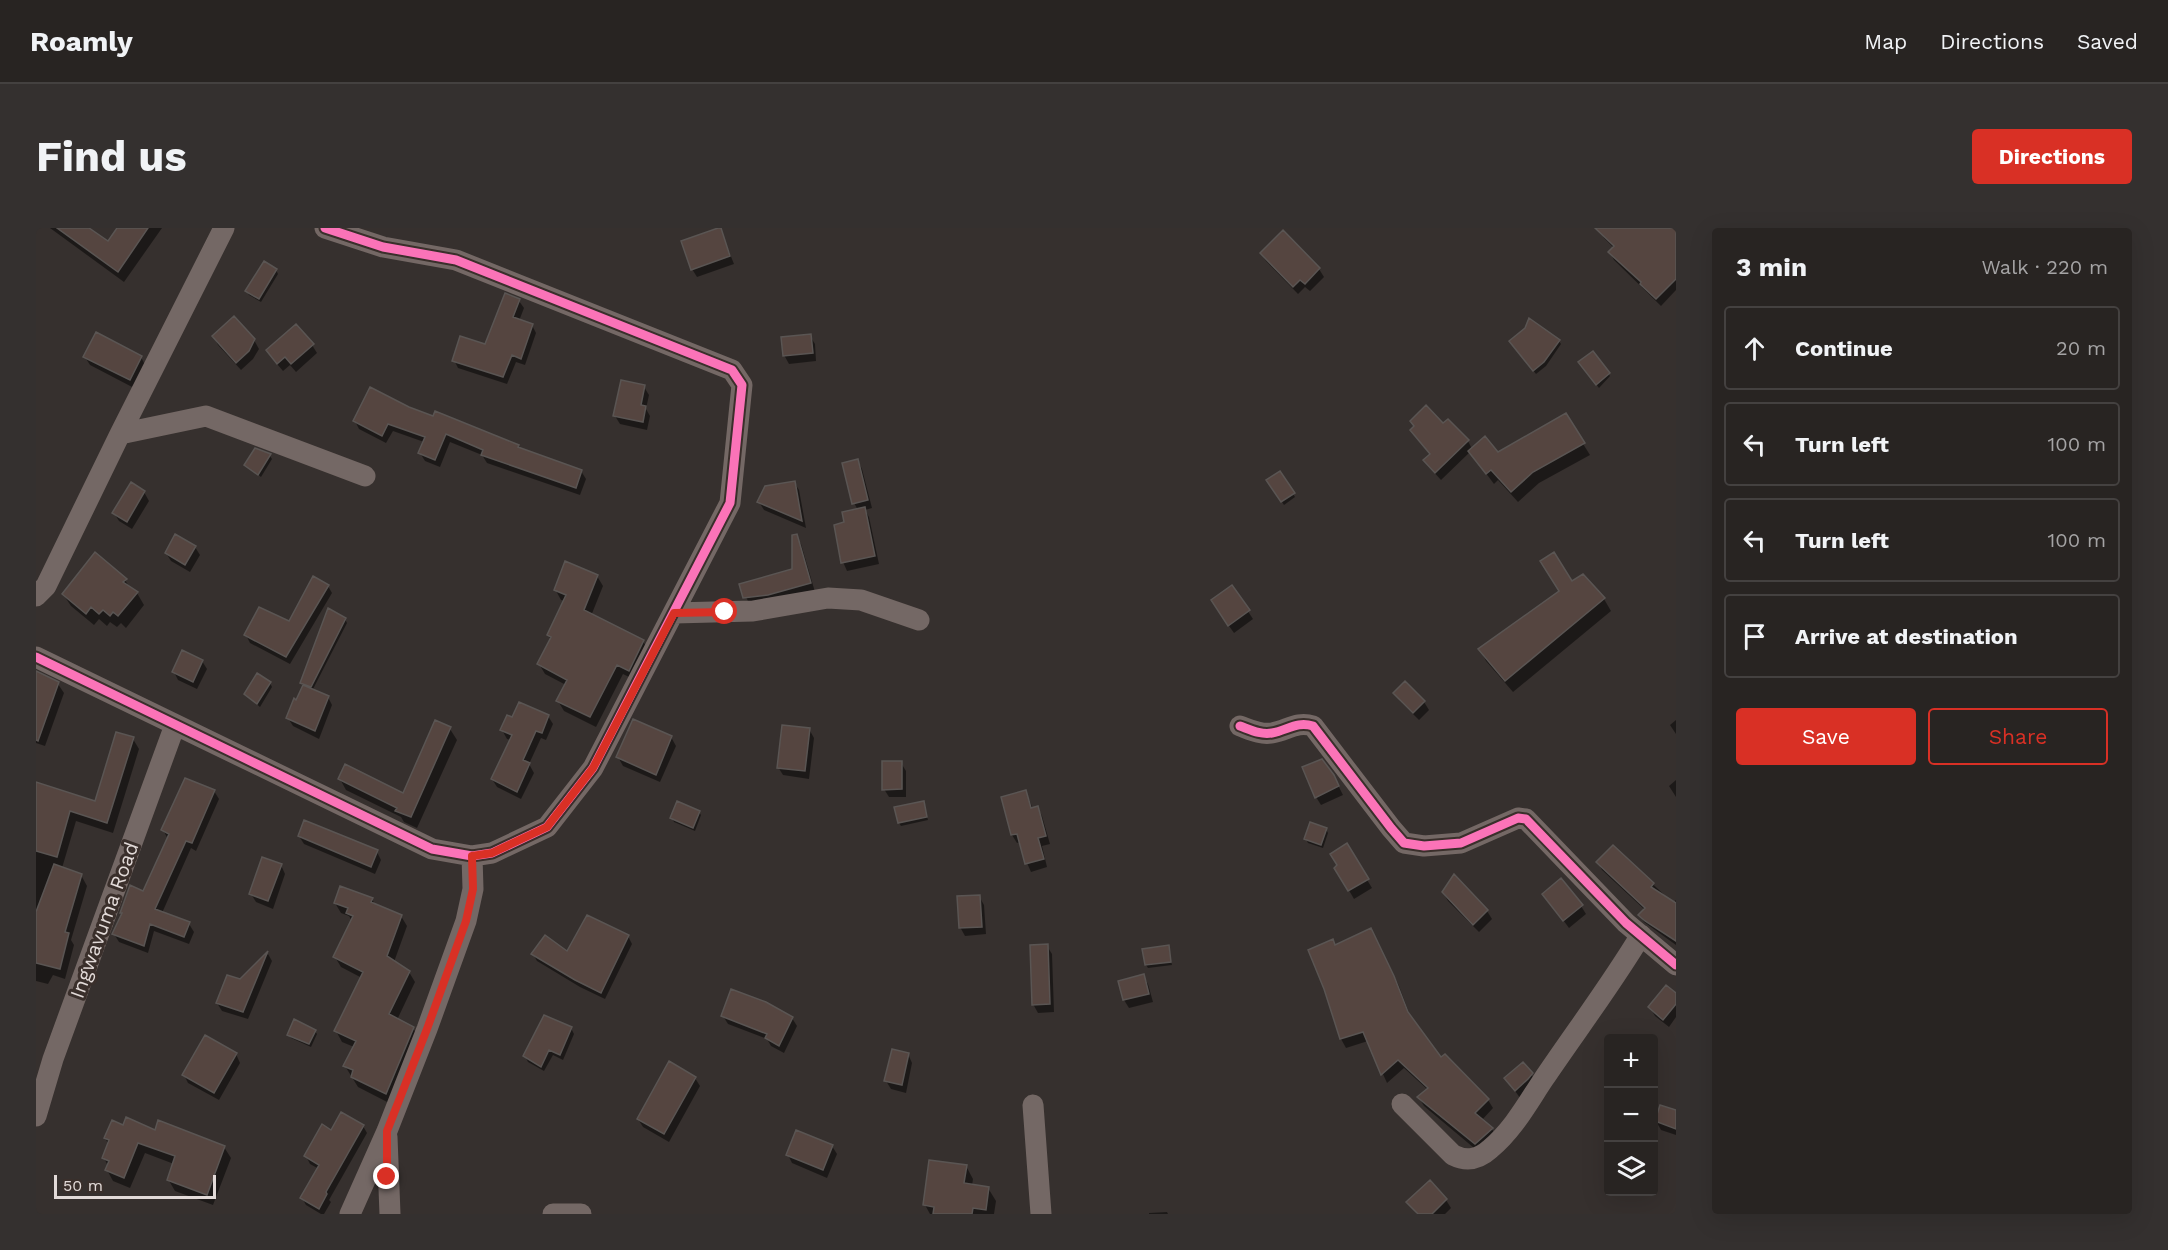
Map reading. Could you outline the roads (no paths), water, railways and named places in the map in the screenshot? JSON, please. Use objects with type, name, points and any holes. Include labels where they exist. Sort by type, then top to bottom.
[{"type":"street","points":[[36,596],[46,586],[224,228]]},
{"type":"street","points":[[36,657],[432,849],[472,856],[492,853],[547,827],[593,768],[730,503],[742,385],[732,370],[456,260],[383,247],[325,228]]},
{"type":"street","points":[[120,434],[206,416],[365,476]]},
{"type":"street","points":[[674,613],[753,611],[828,598],[861,600],[919,620]]},
{"type":"street","points":[[1240,726],[1260,733],[1273,733],[1294,724],[1305,723],[1314,726],[1404,843],[1424,846],[1461,843],[1518,818],[1526,819],[1626,923],[1676,965]]},
{"type":"street","name":"Ingwavuma Road","points":[[36,1116],[53,1059],[175,725]]},
{"type":"street","points":[[350,1214],[387,1131],[466,921],[473,889],[472,856]]},
{"type":"street","points":[[1402,1104],[1453,1155],[1462,1160],[1470,1160],[1490,1149],[1515,1122],[1617,974],[1641,935]]},
{"type":"street","points":[[1033,1106],[1041,1214]]},
{"type":"street","points":[[387,1131],[390,1214]]},
{"type":"street","points":[[553,1214],[581,1214]]}]
